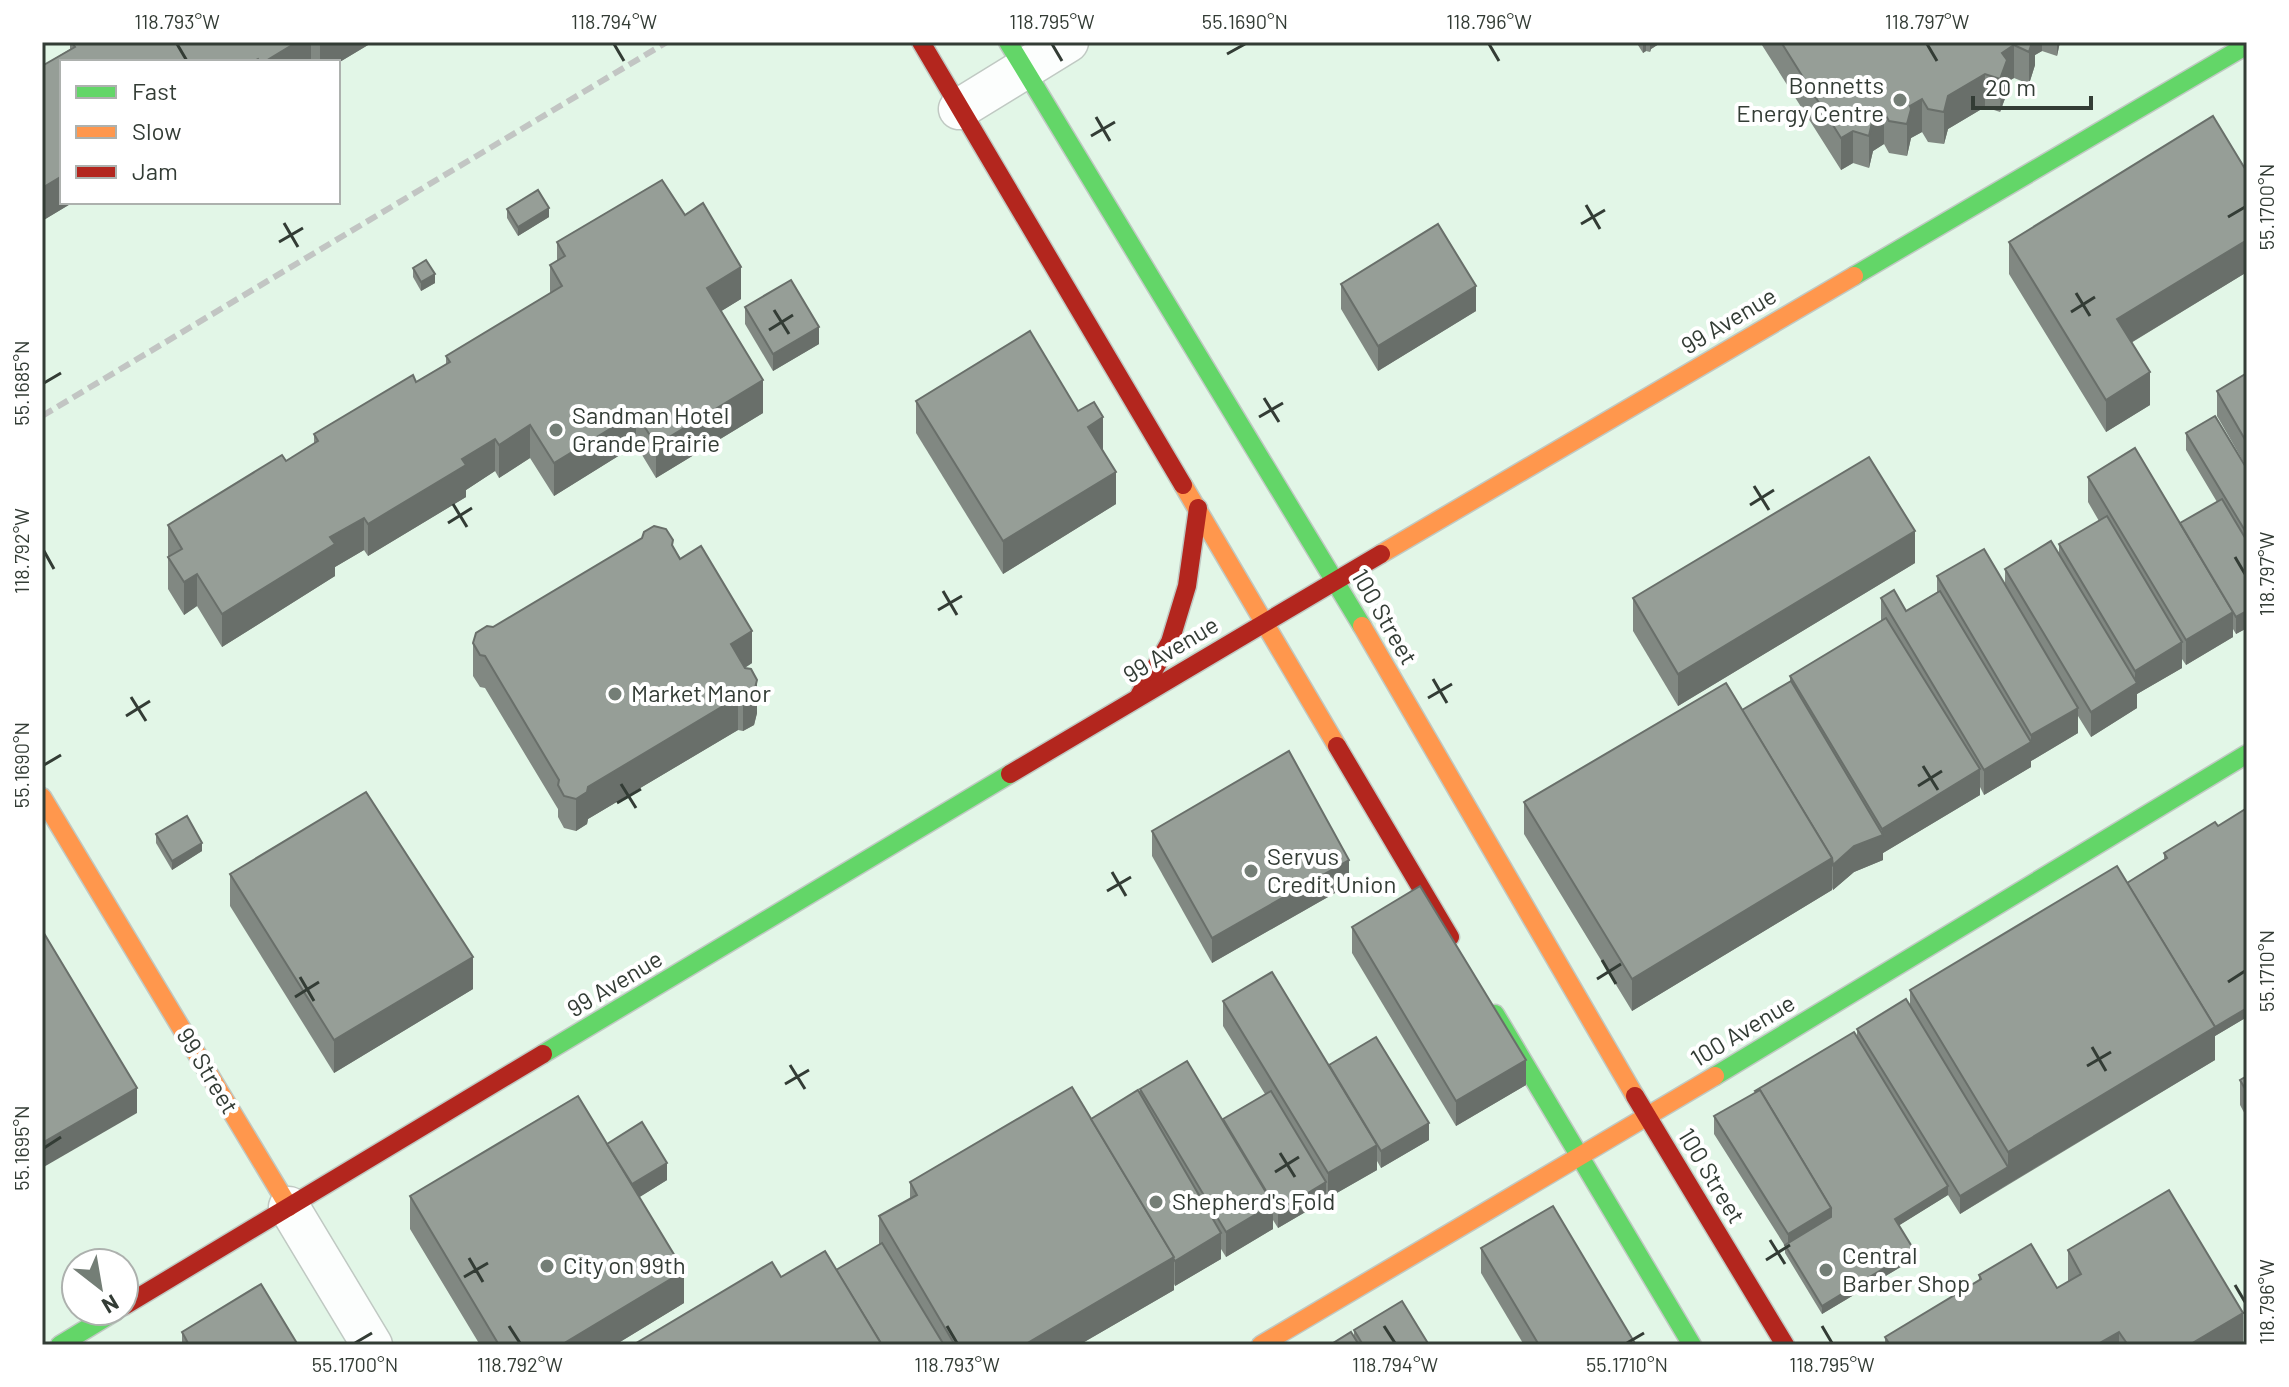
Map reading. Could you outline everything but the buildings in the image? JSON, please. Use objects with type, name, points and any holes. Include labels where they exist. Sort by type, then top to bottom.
[{"type":"main road","points":[[921,42],[1460,955]]},
{"type":"main road","name":"99 Avenue","points":[[140,1296],[1335,580],[2243,49]]},
{"type":"main road","name":"100 Street","points":[[1015,56],[1335,580],[1647,1117],[1785,1345]]},
{"type":"main road","points":[[1138,697],[1170,642],[1187,586],[1198,508]]},
{"type":"main road","name":"100 Avenue","points":[[1261,1345],[1647,1117],[2247,754]]},
{"type":"main road","name":"99 Street","points":[[42,797],[289,1207]]},
{"type":"main road","points":[[1483,994],[1692,1345]]},
{"type":"main road","points":[[60,1345],[90,1327]]},
{"type":"street","points":[[959,109],[1015,56],[1068,42]]},
{"type":"street","name":"99 Street","points":[[289,1207],[372,1345]]},
{"type":"shaded area","points":[[42,42],[2247,42],[2247,1345],[42,1345]]},
{"type":"railway","points":[[42,416],[667,42]]},
{"type":"traffic: fast","points":[[1008,42],[1362,626]]},
{"type":"traffic: fast","points":[[1854,276],[2247,45]]},
{"type":"traffic: fast","points":[[1715,1076],[2247,754]]},
{"type":"traffic: fast","points":[[543,1054],[1010,774]]},
{"type":"traffic: fast","points":[[1495,1014],[1692,1345]]},
{"type":"traffic: fast","points":[[60,1345],[90,1327]]},
{"type":"traffic: slow","points":[[1381,554],[1854,276]]},
{"type":"traffic: slow","points":[[1183,485],[1337,746]]},
{"type":"traffic: slow","points":[[1362,626],[1635,1096]]},
{"type":"traffic: slow","points":[[42,797],[289,1207]]},
{"type":"traffic: slow","points":[[1261,1345],[1715,1076]]},
{"type":"traffic: jam","points":[[921,42],[1183,485]]},
{"type":"traffic: jam","points":[[1140,694],[1170,642],[1187,586],[1198,508]]},
{"type":"traffic: jam","points":[[1010,774],[1381,554]]},
{"type":"traffic: jam","points":[[1337,746],[1450,937]]},
{"type":"traffic: jam","points":[[140,1296],[543,1054]]},
{"type":"traffic: jam","points":[[1635,1096],[1785,1345]]},
{"type":"place","name":"Bonnetts Energy Centre","points":[[1900,100]]},
{"type":"place","name":"Sandman Hotel Grande Prairie","points":[[556,430]]},
{"type":"place","name":"Market Manor","points":[[615,694]]},
{"type":"place","name":"Servus Credit Union","points":[[1251,871]]},
{"type":"place","name":"Shepherd's Fold","points":[[1156,1202]]},
{"type":"place","name":"City on 99th","points":[[547,1266]]},
{"type":"place","name":"Central Barber Shop","points":[[1826,1270]]}]
